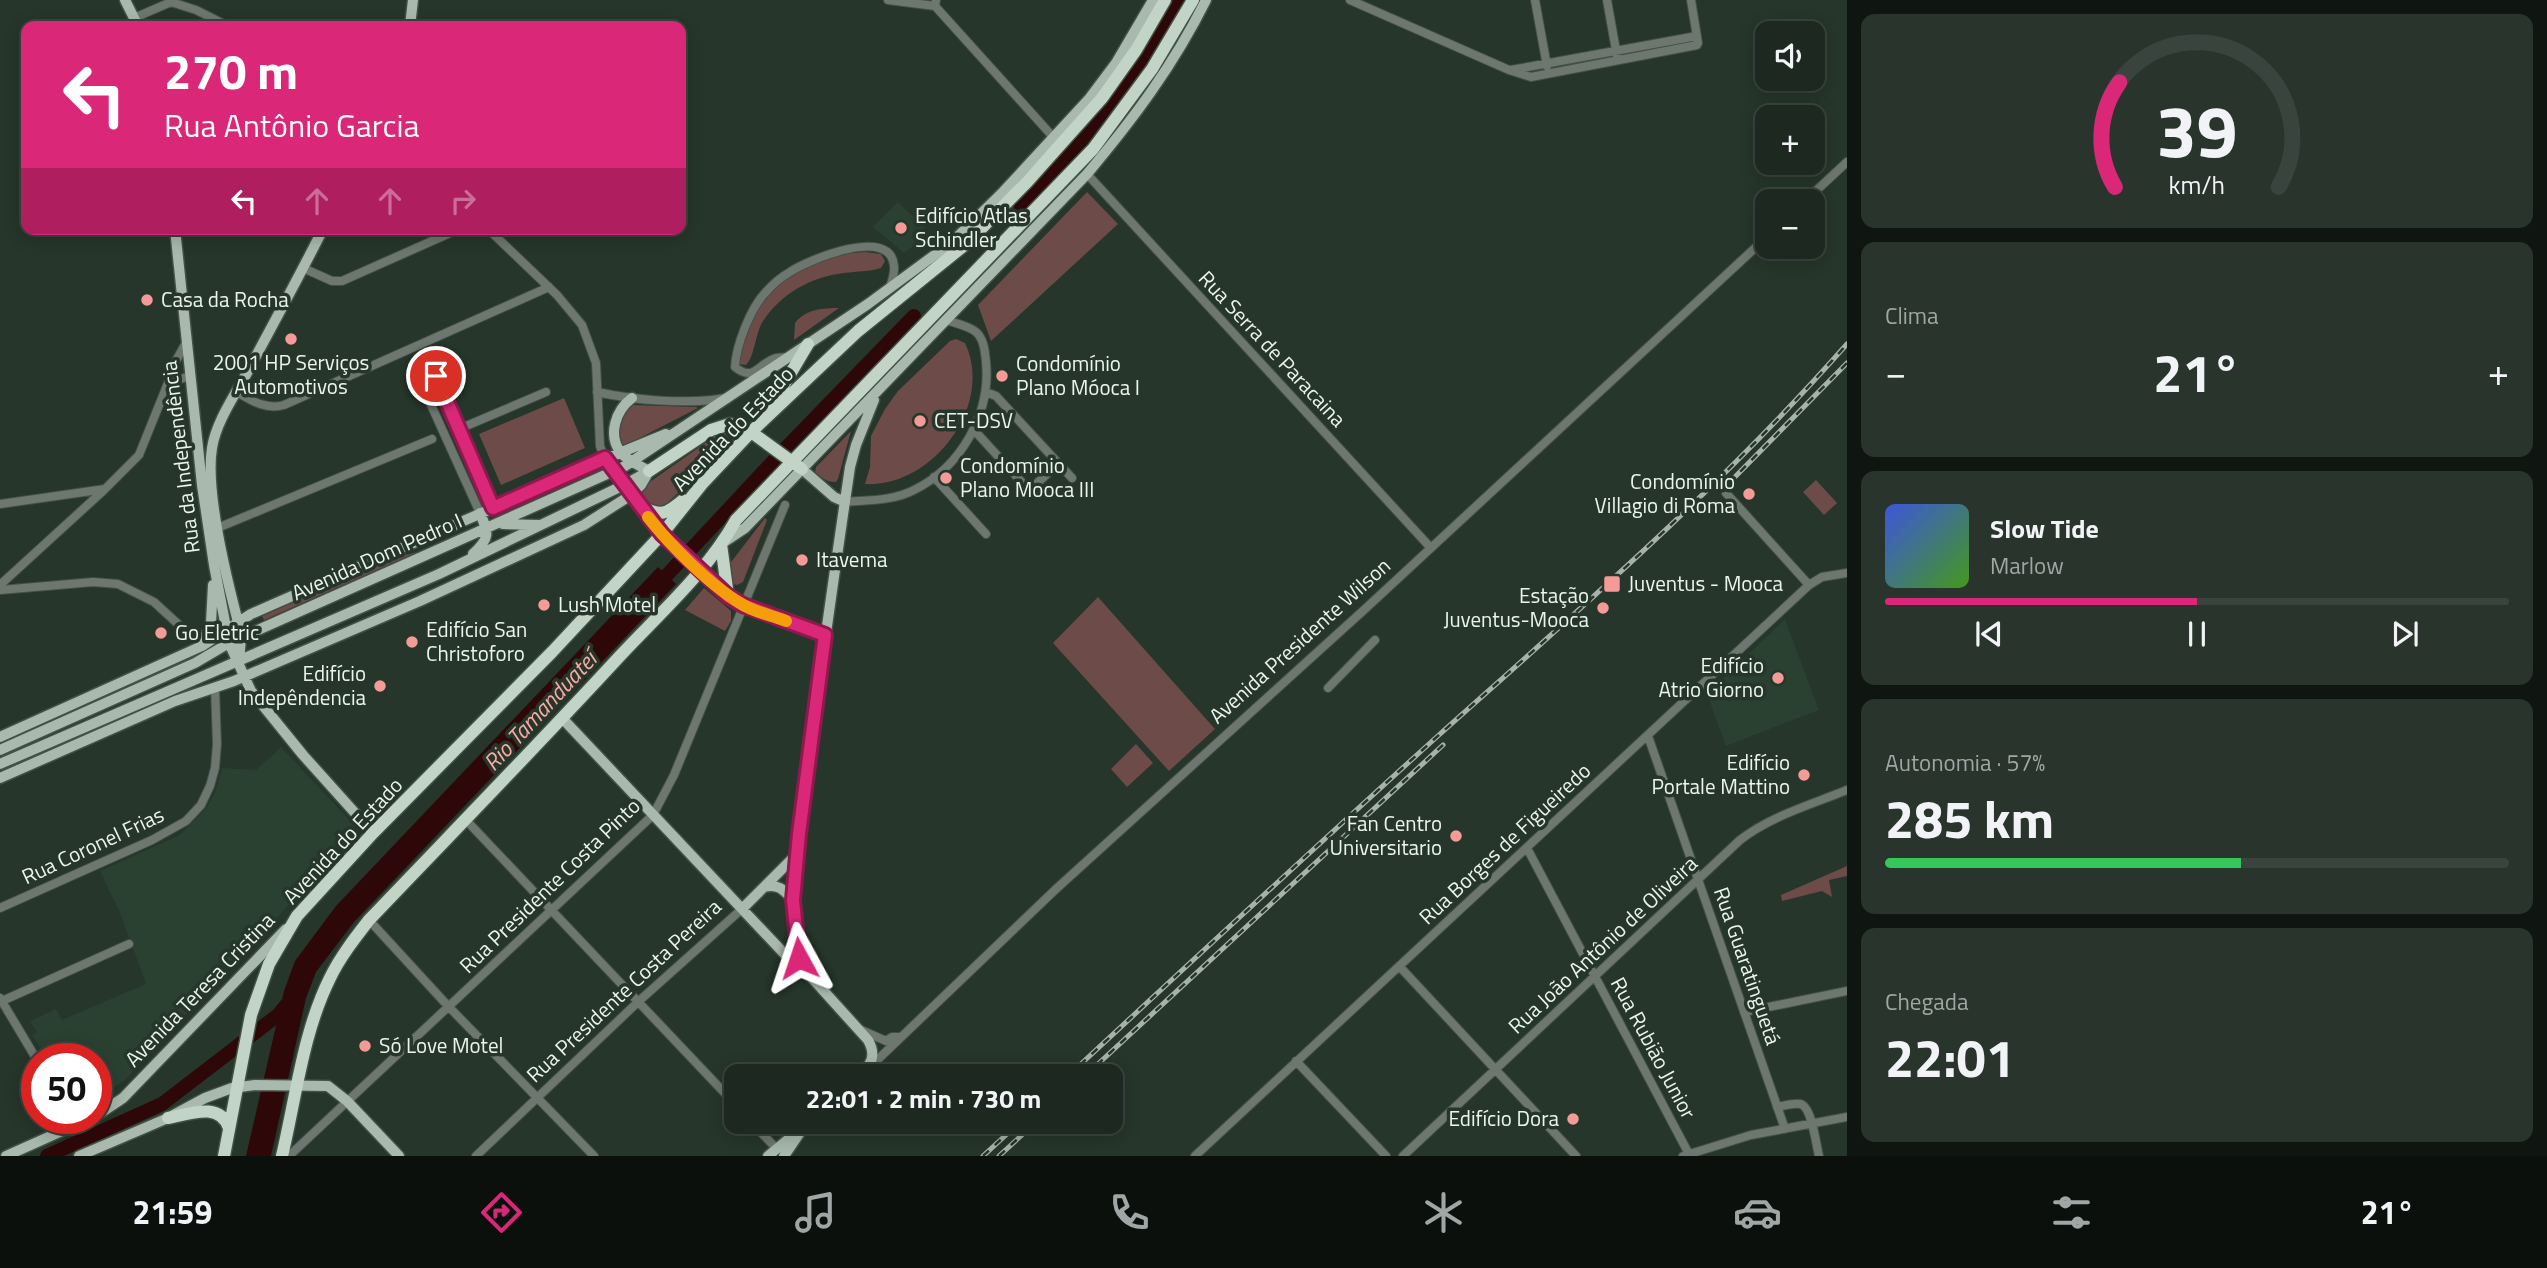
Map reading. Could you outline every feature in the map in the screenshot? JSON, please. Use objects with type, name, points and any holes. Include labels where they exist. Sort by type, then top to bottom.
[{"type":"highway","name":"Avenida do Estado","points":[[246,1086],[242,1062],[251,1015],[269,964],[297,916],[373,833],[665,537],[702,484],[751,432],[858,331],[967,243],[1008,202],[1102,98],[1136,50],[1166,0]]},
{"type":"highway","points":[[282,1156],[295,1087],[324,990],[343,956],[369,920],[562,718],[722,543],[736,520],[797,465],[1093,149],[1152,69],[1193,0]]},
{"type":"highway","points":[[766,418],[768,408],[808,344]]},
{"type":"highway","points":[[649,471],[722,425],[735,425],[751,432],[797,465]]},
{"type":"highway","points":[[640,507],[657,514],[670,511],[702,484]]},
{"type":"highway","points":[[722,543],[728,596]]},
{"type":"highway","points":[[224,1156],[229,1128],[246,1086]]},
{"type":"highway","points":[[168,1118],[214,1111],[223,1115],[229,1128]]},
{"type":"main road","points":[[125,0],[136,21]]},
{"type":"main road","points":[[411,21],[413,0]]},
{"type":"main road","points":[[688,426],[890,288],[951,243],[974,222],[1089,99],[1116,63],[1153,0]]},
{"type":"main road","points":[[845,502],[797,465],[881,388],[1087,174],[1166,72],[1184,44],[1206,0]]},
{"type":"main road","name":"Rua da Independência","points":[[175,235],[194,426],[213,529],[238,622],[241,638],[239,661]]},
{"type":"main road","points":[[194,426],[206,436],[215,436],[320,235]]},
{"type":"main road","points":[[871,1064],[873,1050],[858,1028],[803,968],[799,958],[793,900],[825,635],[845,502],[856,445],[881,388]]},
{"type":"main road","points":[[0,778],[175,701],[243,677],[420,601],[584,525],[631,495],[649,471],[621,454],[611,436],[608,421],[614,406],[628,398]]},
{"type":"main road","name":"Avenida Dom Pedro I","points":[[0,737],[202,646],[251,614],[605,458],[688,426]]},
{"type":"main road","name":"Avenida Dom Pedro I","points":[[0,750],[195,663],[229,643],[614,471],[688,426]]},
{"type":"main road","name":"Rua da Independência","points":[[215,436],[211,474],[214,565],[229,643],[250,691],[373,833]]},
{"type":"main road","name":"Avenida Dom Pedro I","points":[[0,764],[439,574],[542,526],[649,471]]},
{"type":"main road","points":[[493,508],[500,523],[542,526]]},
{"type":"main road","points":[[463,563],[485,542],[487,530],[480,513]]},
{"type":"main road","points":[[396,550],[430,548],[439,551]]},
{"type":"main road","points":[[195,663],[211,623],[214,565]]},
{"type":"main road","points":[[420,601],[439,574]]},
{"type":"main road","points":[[562,718],[794,964],[803,968]]},
{"type":"main road","name":"Rua Presidente Costa Pereira","points":[[743,908],[797,854]]},
{"type":"main road","points":[[762,888],[770,885],[780,887],[793,900]]},
{"type":"main road","name":"Avenida Teresa Cristina","points":[[112,1105],[136,1085],[297,916]]},
{"type":"main road","points":[[79,1156],[168,1118],[205,1098],[246,1086],[328,1087],[347,1101],[399,1156]]},
{"type":"main road","points":[[6,1156],[50,1134]]},
{"type":"main road","points":[[776,1153],[796,1134]]},
{"type":"street","points":[[888,0],[936,3],[1054,138]]},
{"type":"street","points":[[1350,0],[1509,70],[1531,77],[1695,46],[1698,44],[1690,0]]},
{"type":"street","points":[[1535,0],[1549,74]]},
{"type":"street","points":[[1607,0],[1618,61]]},
{"type":"street","points":[[138,21],[171,1],[218,21]]},
{"type":"street","points":[[1509,70],[1697,36]]},
{"type":"street","points":[[1818,189],[1847,162]]},
{"type":"street","name":"Rua Serra de Paracaina","points":[[1087,174],[1430,547]]},
{"type":"street","points":[[303,268],[318,276],[342,281],[446,235]]},
{"type":"street","points":[[494,235],[548,287],[575,317],[586,335],[596,363],[600,446],[605,458],[640,507],[665,537],[728,596],[743,605],[825,635]]},
{"type":"street","points":[[788,357],[774,358],[751,373],[744,374],[735,367],[754,306],[765,292],[792,270],[842,249],[874,246],[889,254],[894,263],[890,288]]},
{"type":"street","name":"Avenida Presidente Wilson","points":[[873,1064],[1056,889],[1513,474],[1755,248]]},
{"type":"street","points":[[237,391],[264,406],[285,405],[548,287]]},
{"type":"street","points":[[845,502],[891,498],[913,491],[934,477],[955,457],[974,430],[982,413],[988,376],[981,339],[975,331],[946,320]]},
{"type":"street","points":[[0,587],[139,455],[173,366],[187,341]]},
{"type":"street","points":[[480,513],[413,365],[428,358],[493,508]]},
{"type":"street","points":[[168,383],[190,376]]},
{"type":"street","points":[[459,429],[546,392]]},
{"type":"street","points":[[597,392],[628,398],[702,400],[731,396]]},
{"type":"street","points":[[986,392],[996,396],[1072,478]]},
{"type":"street","points":[[436,417],[451,411]]},
{"type":"street","points":[[974,430],[1028,489],[1049,472]]},
{"type":"street","points":[[213,529],[432,439]]},
{"type":"street","points":[[450,447],[464,441]]},
{"type":"street","points":[[934,477],[986,534]]},
{"type":"street","points":[[0,504],[105,489]]},
{"type":"street","points":[[1726,493],[1809,585]]},
{"type":"street","name":"Rua Presidente Costa Pinto","points":[[289,1156],[653,814],[674,775],[785,505]]},
{"type":"street","name":"Rua Borges de Figueiredo","points":[[1195,1156],[1205,1153],[1296,1061],[1809,585],[1822,577],[1847,572]]},
{"type":"street","points":[[0,587],[118,583],[154,602],[202,646]]},
{"type":"street","points":[[1328,688],[1375,640]]},
{"type":"street","name":"Rua Coronel Frias","points":[[0,908],[152,840],[186,821],[201,805],[211,786],[215,768],[215,688]]},
{"type":"street","name":"Rua Guaratinguetá","points":[[1648,736],[1785,1129]]},
{"type":"street","name":"Rua João Antônio de Oliveira","points":[[1403,1156],[1753,830],[1847,790]]},
{"type":"street","points":[[465,819],[724,1093]]},
{"type":"street","name":"Rua Rubião Junior","points":[[1528,848],[1687,1155]]},
{"type":"street","name":"Rua Presidente Costa Pereira","points":[[476,1156],[743,908]]},
{"type":"street","points":[[369,920],[448,1006],[594,1156]]},
{"type":"street","points":[[27,1043],[1,1000],[129,944]]},
{"type":"street","points":[[1400,967],[1576,1156]]},
{"type":"street","points":[[1744,1012],[1847,991]]},
{"type":"street","points":[[858,1028],[886,1041],[892,1037],[901,1037]]},
{"type":"street","points":[[1296,1061],[1386,1156]]},
{"type":"street","points":[[1777,1107],[1801,1104],[1808,1110],[1819,1156]]},
{"type":"street","points":[[1687,1155],[1785,1129],[1847,1117]]},
{"type":"street","points":[[761,1134],[776,1153]]},
{"type":"shaded area","points":[[1087,192],[1118,224],[991,341],[978,305]]},
{"type":"shaded area","points":[[898,202],[930,233],[904,253],[873,227]]},
{"type":"shaded area","points":[[865,252],[881,254],[885,261],[881,268],[832,275],[798,288],[779,302],[763,321],[749,361],[746,365],[739,364],[744,340],[753,319],[765,300],[780,284],[818,261]]},
{"type":"shaded area","points":[[839,308],[794,340],[795,323],[799,318],[821,309]]},
{"type":"shaded area","points":[[956,339],[965,343],[972,367],[971,392],[964,416],[951,439],[934,458],[913,473],[889,482],[865,484],[870,467],[871,436],[885,409],[898,391],[950,341]]},
{"type":"shaded area","points":[[564,398],[585,448],[501,485],[479,434]]},
{"type":"shaded area","points":[[634,405],[698,408],[624,446],[620,437],[621,415]]},
{"type":"shaded area","points":[[724,430],[733,430],[735,440],[664,506],[653,507],[643,497],[641,491],[644,486]]},
{"type":"shaded area","points":[[851,431],[838,479],[836,482],[824,479],[815,472],[816,467]]},
{"type":"shaded area","points":[[1816,480],[1837,503],[1824,515],[1803,492]]},
{"type":"shaded area","points":[[765,518],[767,520],[743,582],[732,584],[728,566]]},
{"type":"shaded area","points":[[417,552],[264,620],[262,616],[396,557]]},
{"type":"shaded area","points":[[704,588],[731,611],[731,621],[725,631],[685,610]]},
{"type":"shaded area","points":[[1098,597],[1215,729],[1169,771],[1053,643]]},
{"type":"shaded area","points":[[1785,619],[1819,710],[1726,746],[1707,694]]},
{"type":"shaded area","points":[[1136,744],[1153,763],[1127,787],[1111,769]]},
{"type":"shaded area","points":[[281,747],[359,830],[125,1080],[112,1089],[112,1043],[37,1043],[32,1035],[37,1032],[30,1021],[56,1009],[62,1020],[146,984],[120,913],[100,871],[180,835],[205,810],[215,793],[222,768],[256,770]]},
{"type":"shaded area","points":[[1847,866],[1847,876],[1829,880],[1832,897],[1822,891],[1782,901],[1781,895]]},
{"type":"water","name":"Rio Tamanduateí","points":[[658,567],[676,584],[354,922],[316,972],[306,998],[271,1156],[246,1156],[284,991],[295,961],[336,906]]},
{"type":"waterway","name":"Rio Tamanduateí","points":[[1021,207],[1108,109],[1146,56],[1179,0]]},
{"type":"waterway","name":"Rio Tamanduateí","points":[[654,589],[914,316]]},
{"type":"waterway","points":[[47,1156],[162,1104],[278,1015],[288,1003]]},
{"type":"railway","points":[[1081,1064],[1650,545],[1751,447],[1847,344]]},
{"type":"railway","points":[[1729,483],[1847,363]]},
{"type":"railway","points":[[1098,1064],[1443,745]]},
{"type":"railway","points":[[983,1156],[1007,1134]]},
{"type":"railway","points":[[999,1156],[1023,1134]]},
{"type":"slow traffic","points":[[648,517],[667,539],[728,596],[743,605],[786,621]]},
{"type":"place","name":"Edifício Atlas Schindler","points":[[901,228]]},
{"type":"place","name":"Casa da Rocha","points":[[147,300]]},
{"type":"place","name":"2001 HP Serviços Automotivos","points":[[291,339]]},
{"type":"place","name":"Condomínio Plano Móoca I","points":[[1002,376]]},
{"type":"place","name":"CET-DSV","points":[[920,421]]},
{"type":"place","name":"Condomínio Plano Mooca III","points":[[946,478]]},
{"type":"place","name":"Condomínio Villagio di Roma","points":[[1749,494]]},
{"type":"place","name":"Itavema","points":[[802,560]]},
{"type":"place","name":"Juventus - Mooca","points":[[1612,584]]},
{"type":"place","name":"Lush Motel","points":[[544,605]]},
{"type":"place","name":"Estação Juventus-Mooca","points":[[1603,608]]},
{"type":"place","name":"Go Eletric","points":[[161,633]]},
{"type":"place","name":"Edifício San Christoforo","points":[[412,642]]},
{"type":"place","name":"Edifício Atrio Giorno","points":[[1778,678]]},
{"type":"place","name":"Edifício Indepêndencia","points":[[380,686]]},
{"type":"place","name":"Edifício Portale Mattino","points":[[1804,775]]},
{"type":"place","name":"Fan Centro Universitario","points":[[1456,836]]},
{"type":"place","name":"Só Love Motel","points":[[365,1046]]},
{"type":"place","name":"Edifício Dora","points":[[1573,1119]]},
{"type":"route","points":[[436,376],[493,508],[605,458],[662,534],[728,596],[743,605],[825,635],[793,900],[799,958]]}]
